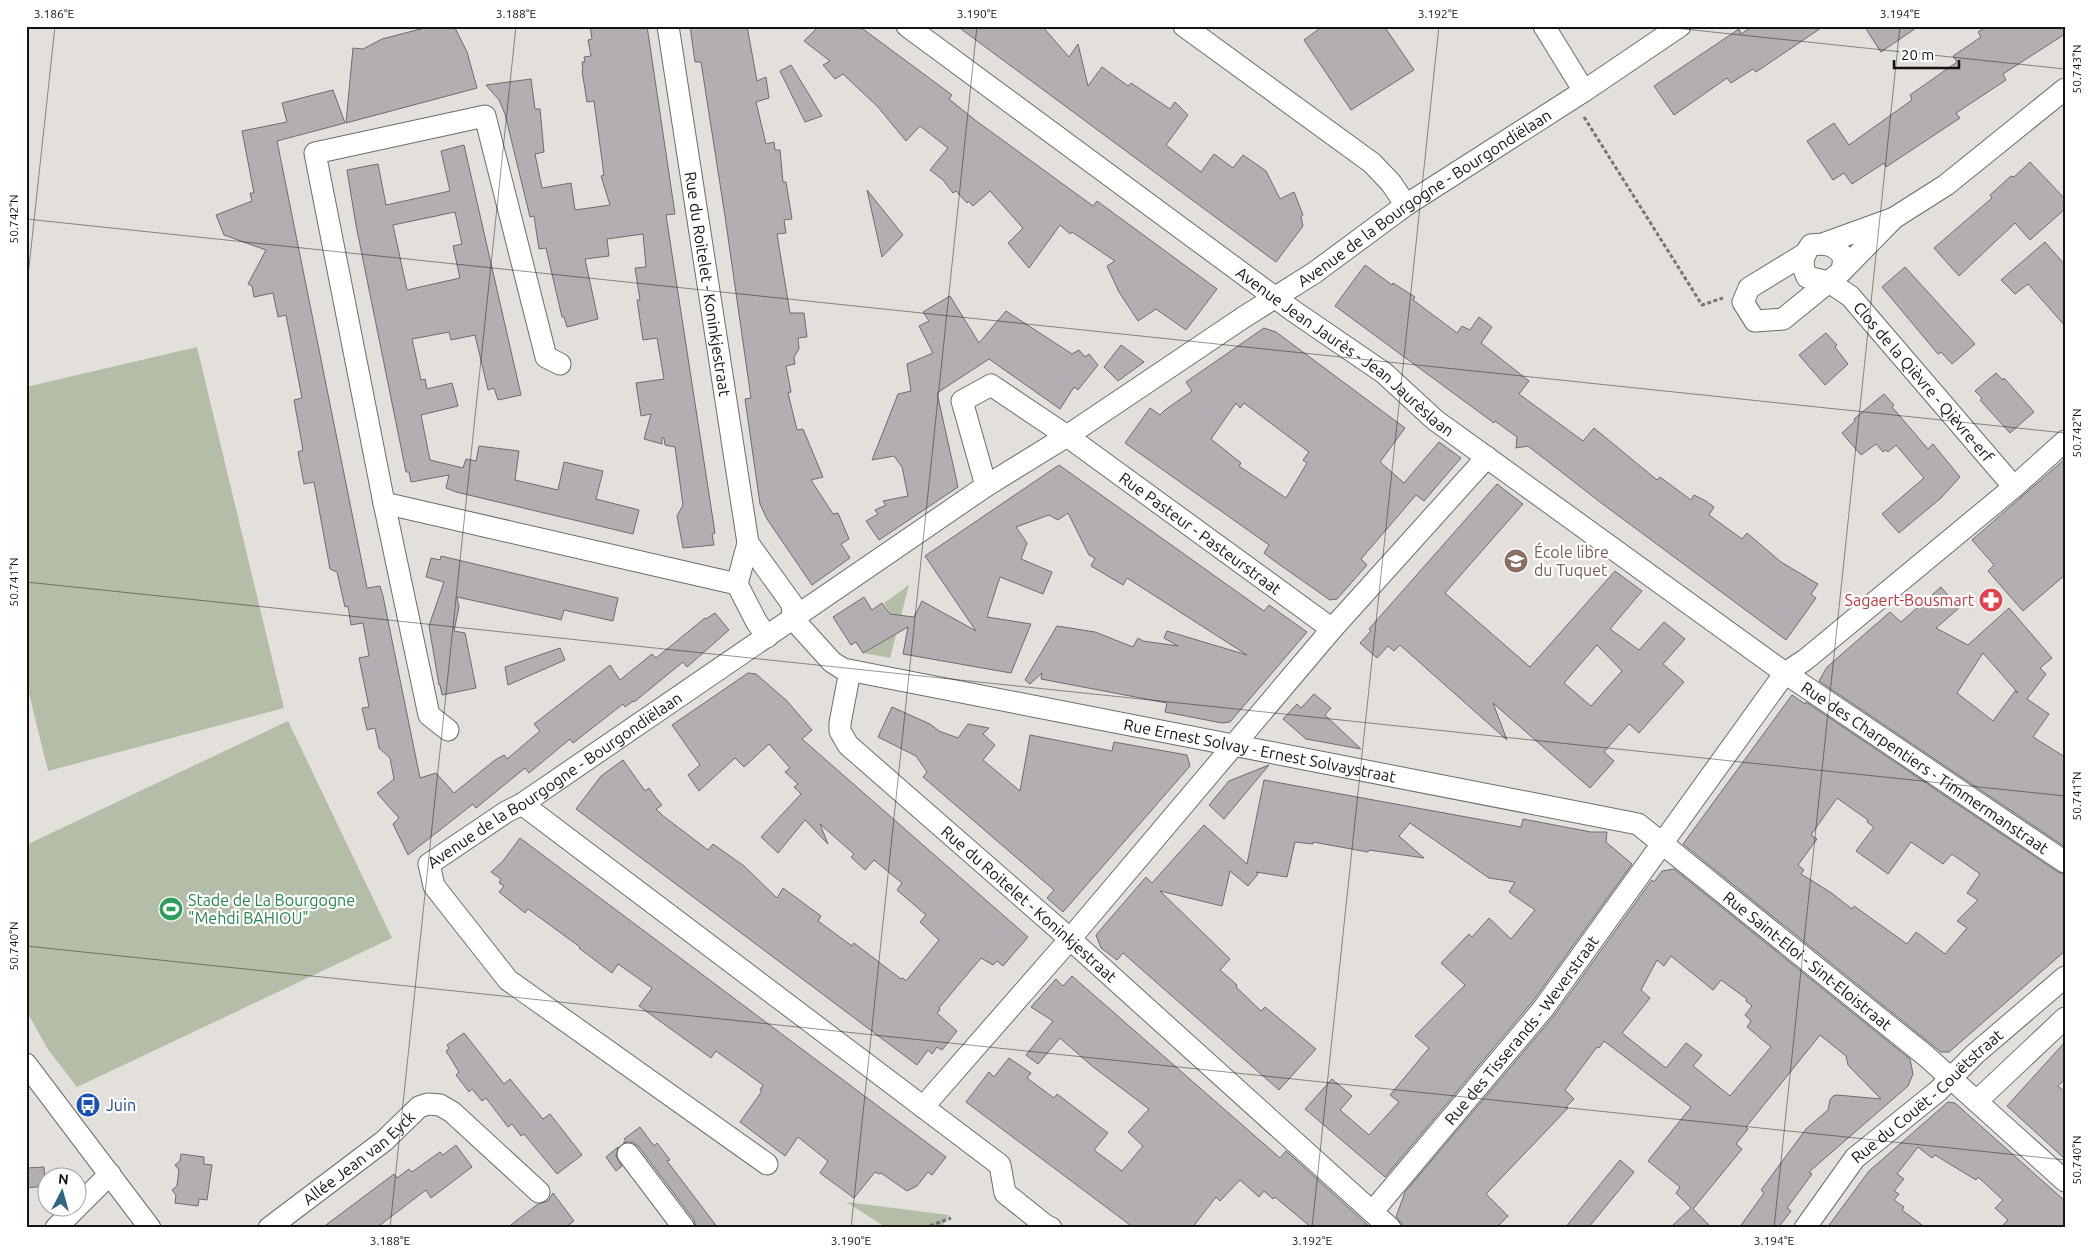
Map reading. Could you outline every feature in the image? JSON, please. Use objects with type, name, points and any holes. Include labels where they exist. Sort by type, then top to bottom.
[{"type":"street","name":"Rue du Roitelet - Koninkjestraat","points":[[668,26],[748,543],[737,584]]},
{"type":"street","name":"Avenue Jean Jaurès - Jean Jaurèslaan","points":[[907,26],[1275,298],[1384,373],[1435,420],[1785,673]]},
{"type":"street","points":[[1184,26],[1372,163],[1391,183],[1406,205]]},
{"type":"street","points":[[1544,26],[1584,91]]},
{"type":"street","name":"Avenue de la Bourgogne - Bourgondiëlaan","points":[[767,1164],[508,980],[434,886],[429,864],[506,812],[522,804],[767,638],[986,486],[1067,436],[1314,273],[1406,205],[1584,91],[1680,26]]},
{"type":"street","points":[[1894,218],[1836,276],[1783,318],[1756,321],[1743,302],[1749,288],[1803,255],[1810,245],[1826,243],[1894,218],[1946,185],[2065,89]]},
{"type":"street","points":[[448,730],[429,715],[384,503],[315,153],[485,116],[546,357],[560,364]]},
{"type":"street","points":[[1826,243],[1837,248],[1844,257],[1836,276]]},
{"type":"street","name":"Clos de la Qièvre - Qièvre-erf","points":[[1803,255],[1803,266],[1807,277],[1836,276],[1850,296],[2014,487]]},
{"type":"street","points":[[986,486],[962,401],[991,385],[1067,436]]},
{"type":"street","name":"Rue Pasteur - Pasteurstraat","points":[[1067,436],[1332,629]]},
{"type":"street","points":[[1785,673],[1805,660],[2014,487],[2065,441]]},
{"type":"street","points":[[923,1107],[1070,939],[1332,629],[1487,457]]},
{"type":"street","points":[[384,503],[737,584],[767,638]]},
{"type":"street","name":"Rue du Roitelet - Koninkjestraat","points":[[748,543],[792,604],[793,619],[832,662],[843,670],[850,671],[840,723],[840,731],[848,744],[1070,939],[1390,1228]]},
{"type":"street","name":"Rue Ernest Solvay - Ernest Solvaystraat","points":[[850,671],[944,691],[1236,744],[1638,824],[1663,844]]},
{"type":"street","name":"Rue des Tisserands - Weverstraat","points":[[1373,1211],[1543,1009],[1785,673]]},
{"type":"street","name":"Rue des Charpentiers - Timmermanstraat","points":[[1785,673],[2065,862]]},
{"type":"street","points":[[522,804],[1000,1165],[1005,1193],[1044,1225],[1051,1228]]},
{"type":"street","name":"Rue Saint-Eloi - Sint-Eloistraat","points":[[1663,844],[1951,1078],[2065,1181]]},
{"type":"street","name":"Rue du Couët - Couëtstraat","points":[[1805,1228],[1855,1158],[1938,1091],[1974,1054],[2065,977]]},
{"type":"street","points":[[1978,1101],[2065,1018]]},
{"type":"street","points":[[26,1064],[150,1228]]},
{"type":"street","name":"Allée Jean van Eyck","points":[[269,1228],[378,1146],[419,1107],[428,1104],[440,1106],[452,1112],[539,1192]]},
{"type":"street","points":[[628,1154],[684,1228]]},
{"type":"street","points":[[56,1228],[110,1174]]},
{"type":"path","points":[[1584,91],[1581,113],[1702,305],[1749,288]]},
{"type":"path","points":[[924,1228],[951,1218]]},
{"type":"green space","points":[[197,347],[284,708],[48,771],[26,681],[26,387]]},
{"type":"green space","points":[[909,585],[890,658],[863,653],[888,639],[893,618],[884,603]]},
{"type":"green space","points":[[288,721],[392,938],[77,1087],[47,1048],[26,1010],[26,845]]},
{"type":"green space","points":[[846,1202],[949,1215],[941,1228],[887,1228]]},
{"type":"building","points":[[432,26],[454,26],[467,52],[477,88],[346,123],[353,48],[363,49],[382,39]]},
{"type":"building","points":[[590,26],[647,26],[675,214],[666,215],[715,533],[712,534],[714,545],[683,548],[677,516],[683,505],[675,447],[665,445],[664,438],[662,438],[662,444],[644,439],[651,414],[641,416],[636,383],[664,379],[657,338],[643,340],[637,300],[640,300],[635,268],[646,267],[643,234],[607,239],[609,256],[585,259],[598,319],[567,327],[564,317],[562,317],[546,248],[539,249],[534,216],[530,217],[505,114],[499,100],[486,85],[531,79],[535,109],[540,109],[544,152],[535,154],[542,188],[571,183],[575,210],[610,205],[601,176],[604,175],[594,101],[587,102],[582,71],[582,62],[585,62],[584,57],[591,56],[588,40],[592,39]]},
{"type":"building","points":[[690,26],[747,26],[757,81],[766,77],[769,98],[756,102],[766,144],[774,142],[775,150],[780,150],[783,182],[786,182],[792,219],[784,220],[786,233],[777,234],[790,313],[804,313],[807,337],[798,338],[799,349],[794,357],[795,364],[786,366],[791,392],[788,393],[797,430],[803,429],[823,477],[811,480],[833,514],[838,513],[849,539],[841,544],[850,558],[812,585],[767,519],[760,504],[745,399],[751,398],[725,216],[701,62],[695,62]]},
{"type":"building","points":[[819,26],[859,26],[952,95],[949,99],[975,120],[1093,206],[1097,201],[1217,289],[1186,330],[1156,309],[1138,321],[1119,292],[1107,266],[1115,261],[1072,232],[1070,234],[1060,225],[1029,268],[1008,243],[1023,228],[990,191],[973,206],[968,201],[967,203],[956,191],[953,193],[943,180],[930,170],[948,148],[920,126],[906,141],[878,107],[843,74],[835,79],[823,65],[830,61],[804,41]]},
{"type":"building","points":[[957,26],[1042,26],[1069,57],[1078,44],[1088,86],[1102,67],[1128,86],[1131,83],[1170,109],[1175,102],[1188,115],[1166,145],[1201,172],[1214,154],[1233,168],[1243,155],[1266,171],[1280,199],[1294,192],[1303,215],[1301,217],[1303,226],[1276,262]]},
{"type":"building","points":[[1323,26],[1384,26],[1414,70],[1351,110],[1304,40]]},
{"type":"building","points":[[1753,26],[1824,26],[1756,72],[1753,69],[1731,83],[1727,78],[1674,115],[1654,86],[1739,29],[1741,34]]},
{"type":"building","points":[[1864,26],[1919,26],[1881,52]]},
{"type":"building","points":[[1987,26],[2065,26],[2065,34],[2003,74],[2006,80],[1956,113],[1960,118],[1886,167],[1884,163],[1852,184],[1844,173],[1833,180],[1807,141],[1834,123],[1849,145],[1912,100],[1910,95],[1957,62],[1953,56],[1981,37],[1978,32]]},
{"type":"building","points":[[791,65],[822,116],[805,122],[780,71]]},
{"type":"building","points":[[333,90],[345,123],[277,141],[367,588],[380,586],[383,596],[420,778],[436,773],[454,793],[495,760],[504,755],[507,759],[540,731],[534,724],[610,665],[620,680],[652,654],[656,658],[705,618],[715,613],[729,630],[687,667],[683,662],[634,702],[625,707],[623,704],[573,743],[570,739],[529,773],[525,768],[476,808],[473,804],[408,855],[393,824],[399,818],[377,793],[394,779],[390,758],[379,748],[375,728],[367,730],[362,708],[369,707],[359,658],[369,656],[363,623],[351,625],[348,606],[345,607],[337,572],[330,569],[314,482],[304,484],[298,452],[303,450],[294,400],[302,398],[286,315],[278,317],[273,293],[254,297],[252,286],[248,284],[266,250],[224,235],[216,215],[252,201],[250,193],[254,193],[242,131],[287,122],[282,103]]},
{"type":"building","points":[[464,145],[521,395],[498,400],[494,388],[488,390],[475,335],[451,340],[449,332],[412,339],[421,380],[425,379],[427,389],[452,383],[458,406],[421,415],[430,460],[463,468],[466,459],[476,461],[479,446],[519,451],[515,480],[558,490],[564,462],[603,471],[596,499],[639,510],[633,534],[456,492],[446,488],[449,475],[411,482],[409,472],[406,472],[356,225],[347,170],[378,164],[386,205],[450,191],[441,151]],"holes":[[[455,212],[462,244],[453,246],[460,278],[407,290],[393,225]]]},
{"type":"building","points":[[2030,162],[2065,199],[2065,209],[2030,240],[2015,223],[1959,276],[1934,248],[1992,198],[1990,195],[2011,176],[2014,177]]},
{"type":"building","points":[[867,190],[903,235],[882,257]]},
{"type":"building","points":[[2045,242],[2065,265],[2065,326],[2028,284],[2015,294],[2001,280]]},
{"type":"building","points":[[1365,265],[1392,285],[1393,283],[1415,297],[1413,300],[1457,333],[1462,326],[1470,330],[1479,317],[1492,327],[1481,343],[1529,381],[1519,394],[1583,441],[1594,428],[1657,480],[1660,477],[1691,500],[1694,495],[1706,501],[1714,507],[1709,515],[1742,539],[1747,533],[1781,562],[1818,584],[1811,594],[1816,598],[1786,640],[1528,446],[1516,448],[1517,437],[1495,421],[1494,423],[1335,306]]},
{"type":"building","points":[[1905,267],[1975,344],[1952,364],[1941,352],[1938,354],[1882,287]]},
{"type":"building","points":[[950,296],[979,343],[1006,311],[1072,354],[1079,350],[1085,357],[1089,354],[1098,365],[1078,390],[1074,387],[1060,409],[989,359],[937,393],[958,487],[879,540],[866,521],[878,514],[875,510],[886,505],[883,501],[908,496],[902,467],[894,456],[872,460],[898,394],[911,391],[907,364],[933,353],[919,326],[929,321],[923,312]]},
{"type":"building","points":[[1264,328],[1276,332],[1405,428],[1380,462],[1404,483],[1439,442],[1461,458],[1424,501],[1416,495],[1361,559],[1367,565],[1337,599],[1330,600],[1264,553],[1269,545],[1125,443],[1150,408],[1160,415],[1192,391],[1186,382]],"holes":[[[1236,403],[1240,408],[1244,403],[1309,452],[1303,460],[1307,463],[1286,498],[1239,466],[1241,463],[1211,439]]]},
{"type":"building","points":[[1826,333],[1837,345],[1835,347],[1848,364],[1825,385],[1799,355]]},
{"type":"building","points":[[1121,345],[1144,362],[1118,381],[1104,367]]},
{"type":"building","points":[[1996,373],[2003,380],[2004,378],[2034,412],[2010,433],[1980,400],[1982,398],[1975,391]]},
{"type":"building","points":[[1884,394],[1894,405],[1892,407],[1928,449],[1933,444],[1960,477],[1941,498],[1899,533],[1882,514],[1924,478],[1896,445],[1888,452],[1886,450],[1883,452],[1876,444],[1861,455],[1842,433],[1855,421],[1854,419]]},
{"type":"building","points":[[2065,459],[2065,575],[2023,611],[1988,571],[1994,565],[1972,540]]},
{"type":"building","points":[[1059,465],[1264,611],[1269,605],[1307,632],[1230,722],[1222,723],[1165,712],[1167,703],[1041,679],[1042,673],[1030,684],[1025,680],[1057,626],[1095,632],[1133,647],[1138,638],[1143,641],[1178,646],[1164,638],[1167,631],[1247,655],[1127,578],[1123,585],[1091,566],[1095,558],[1089,555],[1068,513],[1058,520],[1049,515],[1016,527],[1027,543],[1021,559],[1052,572],[1043,594],[1000,577],[987,617],[1031,624],[1011,673],[903,654],[908,627],[863,653],[856,642],[851,645],[833,617],[864,597],[872,610],[882,603],[890,614],[914,617],[922,601],[976,631],[925,556]]},
{"type":"building","points":[[1497,484],[1523,504],[1445,593],[1530,667],[1615,571],[1642,591],[1610,629],[1639,650],[1664,622],[1685,639],[1663,664],[1684,682],[1639,733],[1629,724],[1604,752],[1614,761],[1590,788],[1493,703],[1507,740],[1400,645],[1394,651],[1388,646],[1377,658],[1360,643],[1371,631],[1369,629]],"holes":[[[1597,645],[1622,671],[1591,706],[1564,683]]]},
{"type":"building","points":[[441,556],[618,598],[613,621],[564,610],[561,620],[457,597],[459,607],[454,631],[465,633],[476,688],[442,695],[429,626],[444,582],[426,577],[431,558],[440,560]]},
{"type":"building","points":[[1941,587],[1959,608],[1936,628],[1968,645],[2009,608],[2052,658],[2040,668],[2046,674],[2027,699],[2049,714],[2033,737],[2065,757],[2065,847],[1819,681],[1827,667],[1890,612],[1901,622]],"holes":[[[1983,653],[2018,693],[2015,691],[1993,721],[1957,693]]]},
{"type":"building","points":[[560,648],[565,660],[508,685],[505,667]]},
{"type":"building","points":[[748,673],[756,674],[787,701],[812,730],[802,739],[1028,937],[1003,966],[997,961],[993,965],[981,958],[939,1008],[940,1010],[937,1013],[957,1031],[942,1050],[937,1047],[932,1054],[928,1050],[917,1065],[576,809],[601,776],[623,760],[645,791],[649,788],[662,805],[656,809],[662,815],[708,850],[713,844],[744,866],[777,898],[783,888],[821,916],[818,921],[852,946],[854,943],[906,981],[939,940],[920,922],[926,915],[897,890],[902,883],[874,860],[865,870],[851,857],[854,854],[820,824],[828,844],[805,820],[778,853],[761,837],[801,794],[794,787],[798,784],[785,772],[790,768],[769,744],[744,767],[735,758],[699,791],[688,775],[700,765],[672,725]]},
{"type":"building","points":[[1314,694],[1331,708],[1325,715],[1361,749],[1306,739],[1283,719],[1297,704],[1301,708]]},
{"type":"building","points":[[1792,695],[1805,704],[1806,702],[2058,872],[2065,874],[2065,951],[1949,1052],[1941,1052],[1683,844]],"holes":[[[1837,798],[1868,820],[1867,822],[1874,827],[1856,851],[1888,874],[1911,842],[1943,864],[1952,854],[1980,874],[1967,893],[1978,900],[1957,921],[1967,928],[1945,954],[1916,932],[1907,944],[1854,906],[1852,909],[1830,892],[1801,874],[1804,870],[1798,865],[1817,839],[1811,835]]]},
{"type":"building","points":[[892,707],[930,724],[939,731],[958,738],[968,724],[989,728],[983,734],[995,745],[983,760],[1020,791],[1030,735],[1112,751],[1114,742],[1187,755],[1190,766],[1063,912],[1047,898],[1054,890],[923,777],[927,772],[916,756],[878,737]]},
{"type":"building","points":[[1269,765],[1224,819],[1209,805],[1229,781]]},
{"type":"building","points":[[1264,780],[1521,827],[1523,819],[1591,832],[1607,832],[1606,842],[1632,864],[1533,1001],[1385,1177],[1305,1109],[1332,1079],[1352,1096],[1340,1110],[1369,1135],[1399,1102],[1390,1095],[1429,1048],[1415,1036],[1465,985],[1441,963],[1469,934],[1472,937],[1489,918],[1511,939],[1535,910],[1509,892],[1515,882],[1489,878],[1410,823],[1399,836],[1424,858],[1369,850],[1368,852],[1313,842],[1313,844],[1295,842],[1287,877],[1256,872],[1258,874],[1248,886],[1230,871],[1222,906],[1160,891],[1230,959],[1220,970],[1237,985],[1236,987],[1261,1011],[1265,1007],[1316,1049],[1279,1090],[1123,953],[1117,960],[1101,948],[1096,935],[1146,877],[1152,883],[1204,825],[1247,864]]},
{"type":"building","points":[[520,838],[946,1157],[932,1175],[928,1172],[917,1186],[907,1191],[881,1173],[875,1172],[854,1198],[820,1173],[828,1161],[798,1137],[785,1156],[740,1122],[762,1091],[760,1090],[763,1085],[716,1051],[711,1058],[639,1006],[652,988],[618,964],[612,973],[528,909],[525,913],[499,892],[504,886],[499,883],[501,879],[491,872],[503,861]]},
{"type":"building","points":[[1674,869],[1910,1059],[1913,1074],[1908,1086],[1809,1172],[1812,1174],[1787,1208],[1791,1211],[1778,1228],[1739,1228],[1764,1193],[1761,1190],[1806,1129],[1828,1110],[1833,1096],[1881,1099],[1848,1065],[1846,1056],[1820,1035],[1746,1127],[1748,1129],[1736,1144],[1742,1149],[1693,1209],[1712,1228],[1670,1228],[1691,1208],[1676,1193],[1680,1187],[1648,1161],[1691,1107],[1604,1041],[1599,1048],[1597,1047],[1565,1090],[1574,1099],[1566,1107],[1568,1108],[1486,1194],[1508,1216],[1496,1228],[1402,1228],[1402,1224],[1396,1217],[1405,1192],[1553,1017],[1652,880],[1654,882],[1662,871]],"holes":[[[1671,956],[1713,990],[1721,980],[1747,999],[1746,1001],[1752,1006],[1745,1015],[1751,1021],[1747,1027],[1771,1047],[1730,1096],[1693,1066],[1702,1055],[1686,1043],[1666,1068],[1622,1033],[1650,998],[1641,990],[1657,960],[1664,966]]]},
{"type":"building","points":[[1072,976],[1280,1158],[1286,1151],[1371,1228],[1312,1228],[1275,1197],[1273,1199],[1264,1191],[1259,1197],[1240,1180],[1220,1201],[1216,1197],[1192,1228],[1134,1228],[966,1102],[989,1072],[994,1077],[1009,1058],[1031,1073],[1027,1078],[1054,1098],[1057,1094],[1108,1133],[1094,1150],[1122,1171],[1143,1146],[1128,1132],[1149,1109],[1092,1066],[1060,1038],[1038,1064],[1026,1055],[1053,1021],[1031,1007],[1056,979],[1063,986]]},
{"type":"building","points":[[464,1033],[504,1084],[510,1079],[543,1119],[550,1114],[582,1155],[557,1174],[524,1134],[521,1136],[512,1124],[508,1127],[486,1098],[482,1101],[472,1089],[469,1092],[456,1075],[459,1072],[446,1051],[449,1048],[447,1045]]},
{"type":"building","points":[[2065,1042],[2065,1079],[2058,1086],[2065,1092],[2065,1159],[2007,1106]]},
{"type":"building","points":[[1948,1102],[1955,1103],[2065,1201],[2065,1228],[2000,1228],[2008,1220],[1995,1208],[2003,1200],[1978,1177],[1976,1180],[1935,1155],[1932,1158],[1918,1147],[1897,1174],[1904,1179],[1894,1191],[1899,1194],[1894,1200],[1904,1207],[1902,1210],[1926,1228],[1827,1228],[1869,1171]]},
{"type":"building","points":[[640,1127],[654,1146],[657,1143],[670,1160],[667,1161],[718,1228],[696,1228],[694,1220],[638,1146],[632,1142],[623,1143],[626,1141],[624,1139]]},
{"type":"building","points":[[456,1145],[472,1167],[431,1198],[426,1190],[376,1228],[322,1228],[394,1174],[397,1178],[409,1169],[412,1172],[440,1152],[443,1155]]},
{"type":"building","points":[[618,1147],[616,1156],[622,1166],[616,1171],[606,1157]]},
{"type":"building","points":[[181,1154],[204,1157],[204,1164],[212,1165],[207,1200],[199,1199],[198,1206],[175,1203],[176,1195],[172,1190],[177,1186],[179,1170],[175,1165],[180,1161]]},
{"type":"building","points":[[1620,1160],[1634,1172],[1588,1228],[1565,1228]]},
{"type":"building","points":[[38,1167],[38,1187],[26,1188],[26,1168]]},
{"type":"building","points":[[553,1193],[574,1221],[564,1228],[507,1228],[538,1204],[548,1201]]},
{"type":"place","name":"École libre du Tuquet","points":[[1516,561]]},
{"type":"place","name":"Sagaert-Bousmart","points":[[1991,600]]},
{"type":"place","name":"Stade de La Bourgogne \"Mehdi BAHIOU\"","points":[[171,909]]},
{"type":"place","name":"Juin","points":[[88,1105]]}]
